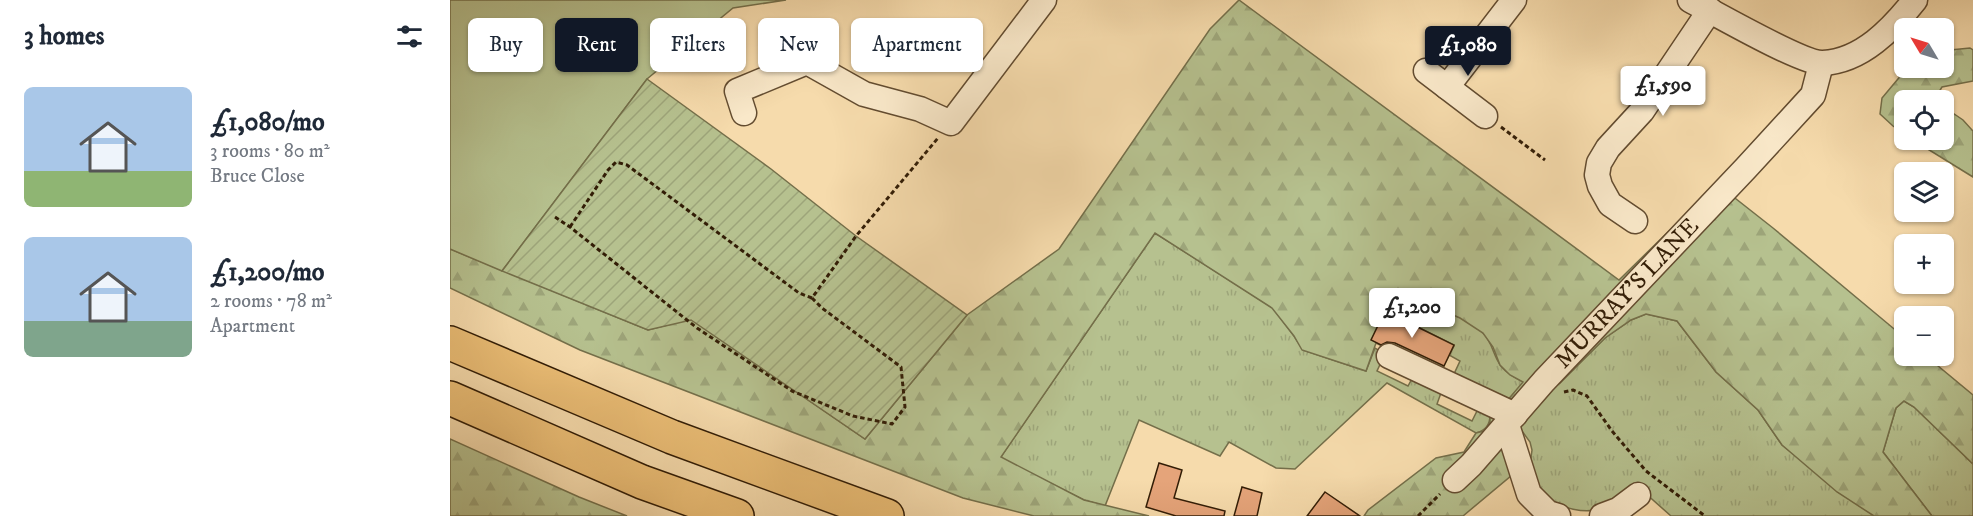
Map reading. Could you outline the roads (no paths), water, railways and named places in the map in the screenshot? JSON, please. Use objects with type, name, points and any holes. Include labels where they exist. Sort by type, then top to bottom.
[{"type":"highway","points":[[450,343],[672,437],[887,516]]},
{"type":"highway","points":[[450,398],[642,482],[737,516]]},
{"type":"street","points":[[738,94],[807,62],[864,94],[920,109],[951,123],[1044,0]]},
{"type":"street","points":[[1447,87],[1514,0]]},
{"type":"street","points":[[1635,221],[1610,204],[1597,175],[1599,163],[1608,148],[1642,111],[1700,5],[1800,56],[1821,64],[1849,58],[1863,51],[1903,16],[1915,0]]},
{"type":"street","name":"MURRAY'S LANE","points":[[1455,480],[1471,465],[1544,381],[1813,95],[1821,64]]},
{"type":"street","points":[[1426,71],[1485,116]]},
{"type":"street","points":[[1389,356],[1511,420],[1529,494],[1548,513],[1558,516]]},
{"type":"street","points":[[1602,516],[1618,510],[1638,495]]}]
